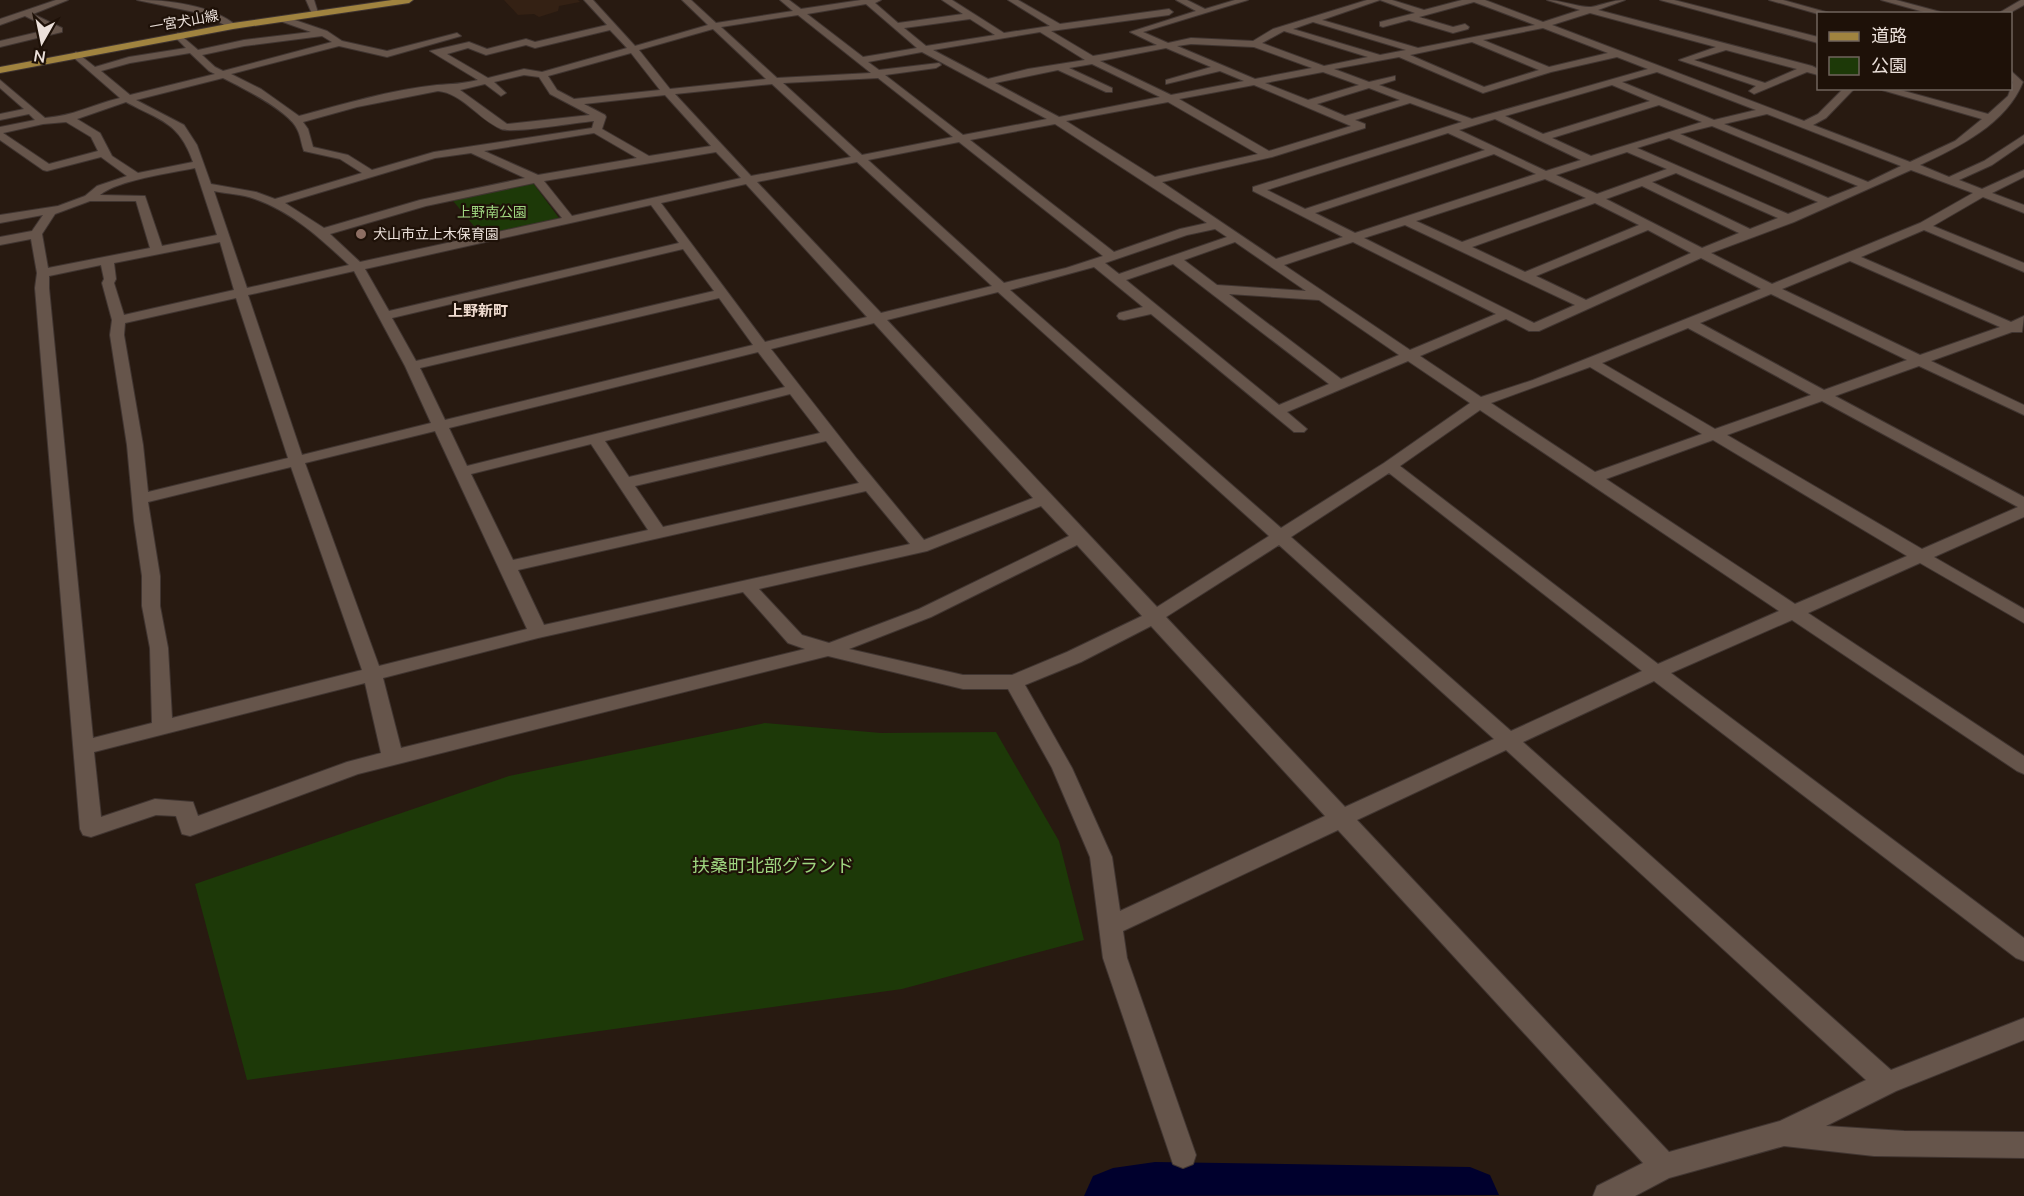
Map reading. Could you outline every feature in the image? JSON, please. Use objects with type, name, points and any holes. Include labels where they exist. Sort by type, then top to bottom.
[{"type":"main road","name":"一宮犬山線","points":[[0,70],[233,26],[409,0]]},
{"type":"street","points":[[0,22],[64,0]]},
{"type":"street","points":[[141,0],[206,12],[233,26]]},
{"type":"street","points":[[146,1],[152,0]]},
{"type":"street","points":[[310,0],[316,14]]},
{"type":"street","points":[[588,0],[633,49],[667,92],[748,180],[1664,1166]]},
{"type":"street","points":[[686,0],[1001,288],[1508,740],[1887,1083]]},
{"type":"street","points":[[784,0],[1111,256]]},
{"type":"street","points":[[297,120],[407,94],[438,88],[453,89],[524,72],[542,75],[714,26],[870,0],[924,50],[1057,120],[1153,181],[1320,296],[2024,766]]},
{"type":"street","points":[[946,0],[1003,36]]},
{"type":"street","points":[[1012,0],[1059,28]]},
{"type":"street","points":[[1180,0],[1199,9]]},
{"type":"street","points":[[861,60],[1003,36],[1199,9],[1244,0]]},
{"type":"street","points":[[1255,44],[1268,34],[1376,0]]},
{"type":"street","points":[[1384,0],[1424,13]]},
{"type":"street","points":[[1383,24],[1474,0],[2024,209]]},
{"type":"street","points":[[1551,0],[1817,72]]},
{"type":"street","points":[[118,320],[748,180],[1474,40],[1543,25],[1621,0]]},
{"type":"street","points":[[1664,0],[1817,40]]},
{"type":"street","points":[[1773,0],[1821,12]]},
{"type":"street","points":[[1885,0],[1933,12]]},
{"type":"street","points":[[2003,0],[2023,4]]},
{"type":"street","points":[[1406,7],[1424,2]]},
{"type":"street","points":[[2005,12],[2023,4]]},
{"type":"street","points":[[1153,181],[1268,155],[1361,126],[1134,32],[1199,9]]},
{"type":"street","points":[[0,44],[59,30],[27,14]]},
{"type":"street","points":[[896,26],[971,16]]},
{"type":"street","points":[[1408,17],[1453,30],[1464,27]]},
{"type":"street","points":[[283,19],[324,33],[339,43],[387,54],[457,36]]},
{"type":"street","points":[[1310,19],[1417,51]]},
{"type":"street","points":[[439,53],[469,45],[486,52],[526,42],[535,45],[611,27]]},
{"type":"street","points":[[1285,29],[1380,58]]},
{"type":"street","points":[[1043,30],[1093,61],[1171,99],[1268,155]]},
{"type":"street","points":[[94,70],[121,62],[324,33]]},
{"type":"street","points":[[1290,57],[1360,33]]},
{"type":"street","points":[[178,36],[212,69],[258,92],[297,120],[303,129],[308,149],[344,157],[369,173]]},
{"type":"street","points":[[985,83],[1028,72],[1191,40],[1255,44],[1472,122]]},
{"type":"street","points":[[1474,40],[1548,70]]},
{"type":"street","points":[[0,133],[43,121],[68,119],[103,105],[339,43]]},
{"type":"street","points":[[424,45],[487,81],[501,93]]},
{"type":"street","points":[[1726,47],[1684,60],[1765,86]]},
{"type":"street","points":[[1401,54],[1483,90],[1548,70],[1618,54]]},
{"type":"street","points":[[76,55],[129,100],[180,127],[192,145],[238,276],[241,293],[297,462],[372,672],[393,758]]},
{"type":"street","points":[[1735,98],[1817,64]]},
{"type":"street","points":[[575,102],[772,81],[877,74],[936,65]]},
{"type":"street","points":[[1060,67],[1109,90]]},
{"type":"street","points":[[1169,82],[1220,68]]},
{"type":"street","points":[[1658,69],[1472,122],[1257,189],[1534,328],[1703,252],[1868,186],[1959,143],[1990,118],[2012,92],[2018,82],[2012,75]]},
{"type":"street","points":[[542,75],[553,92],[601,117]]},
{"type":"street","points":[[1307,104],[1392,78]]},
{"type":"street","points":[[1612,82],[1868,186]]},
{"type":"street","points":[[1,85],[43,121]]},
{"type":"street","points":[[453,89],[477,109],[505,127],[601,117]]},
{"type":"street","points":[[1804,125],[1822,116],[1848,90]]},
{"type":"street","points":[[1887,90],[1990,118]]},
{"type":"street","points":[[2012,92],[2024,100]]},
{"type":"street","points":[[407,94],[417,106]]},
{"type":"street","points":[[1346,119],[1410,100]]},
{"type":"street","points":[[1541,138],[1660,101]]},
{"type":"street","points":[[1273,264],[1706,124],[1754,106]]},
{"type":"street","points":[[0,117],[29,111]]},
{"type":"street","points":[[1711,121],[1767,111]]},
{"type":"street","points":[[1497,116],[1590,160]]},
{"type":"street","points":[[596,130],[601,117]]},
{"type":"street","points":[[68,119],[96,135],[108,158],[136,177]]},
{"type":"street","points":[[274,203],[434,155],[596,130],[647,159]]},
{"type":"street","points":[[1451,130],[1597,199],[1769,288],[2024,411]]},
{"type":"street","points":[[0,133],[47,168],[105,152]]},
{"type":"street","points":[[1670,134],[1828,202]]},
{"type":"street","points":[[1951,180],[2019,148],[2024,138]]},
{"type":"street","points":[[322,233],[400,207],[440,197],[719,148]]},
{"type":"street","points":[[1628,148],[1790,219]]},
{"type":"street","points":[[472,149],[537,179],[569,219]]},
{"type":"street","points":[[1304,213],[1493,151]]},
{"type":"street","points":[[200,164],[136,177],[101,188],[89,198],[51,212],[36,234],[43,273],[91,829],[155,807],[185,808],[190,828],[354,767],[829,650],[925,613],[1080,537]]},
{"type":"street","points":[[1464,246],[1678,169]]},
{"type":"street","points":[[747,586],[795,639],[829,650],[963,682],[1014,682],[1074,657],[1154,617],[1278,535],[1390,466],[1481,402],[1538,383],[1689,323],[1769,288],[1851,257],[1924,226],[1982,193],[2024,173]]},
{"type":"street","points":[[1643,182],[1750,234]]},
{"type":"street","points":[[208,186],[256,195],[288,209],[322,233],[358,267],[412,366],[538,632]]},
{"type":"street","points":[[89,198],[141,198],[157,251]]},
{"type":"street","points":[[654,201],[793,389],[868,486],[921,547]]},
{"type":"street","points":[[0,219],[60,209]]},
{"type":"street","points":[[1406,221],[1587,304]]},
{"type":"street","points":[[141,499],[1001,288],[1096,262],[1184,232],[1216,225]]},
{"type":"street","points":[[1526,276],[1648,225]]},
{"type":"street","points":[[1924,226],[2024,268]]},
{"type":"street","points":[[0,241],[36,234]]},
{"type":"street","points":[[43,273],[224,237]]},
{"type":"street","points":[[1117,279],[1236,238]]},
{"type":"street","points":[[383,316],[686,245]]},
{"type":"street","points":[[1851,257],[2020,327]]},
{"type":"street","points":[[1176,260],[1338,384]]},
{"type":"street","points":[[107,261],[110,279],[108,283],[118,320],[117,335],[151,576],[151,606],[159,648],[162,728]]},
{"type":"street","points":[[1096,262],[1279,410],[1299,429]]},
{"type":"street","points":[[1214,289],[1320,296]]},
{"type":"street","points":[[412,366],[723,293]]},
{"type":"street","points":[[1124,316],[1154,309]]},
{"type":"street","points":[[1279,410],[1407,354],[1505,315]]},
{"type":"street","points":[[1689,323],[1822,397],[2024,504]]},
{"type":"street","points":[[1594,478],[1711,434],[1822,397],[1918,360],[2020,327]]},
{"type":"street","points":[[1589,361],[2024,617]]},
{"type":"street","points":[[462,472],[793,389]]},
{"type":"street","points":[[626,483],[830,435]]},
{"type":"street","points":[[595,438],[659,534]]},
{"type":"street","points":[[1390,466],[1656,672],[2024,951]]},
{"type":"street","points":[[508,567],[868,486]]},
{"type":"street","points":[[85,747],[372,672],[538,632],[921,547],[1045,499]]},
{"type":"street","points":[[1112,925],[1656,672],[2024,511]]},
{"type":"street","points":[[1014,682],[1062,768],[1101,857],[1115,958],[1183,1155]]},
{"type":"street","points":[[1607,1196],[1664,1166],[1784,1133],[1887,1083],[2024,1029]]},
{"type":"street","points":[[1784,1133],[1830,1141],[1889,1145],[2024,1145]]},
{"type":"shaded area","points":[[504,0],[578,0],[580,2],[559,6],[558,11],[539,17],[534,14],[518,15]]},
{"type":"green space","name":"上野南公園","points":[[533,183],[559,218],[483,237],[449,196]]},
{"type":"green space","name":"扶桑町北部グランド","points":[[765,723],[881,733],[996,732],[1059,841],[1084,940],[902,989],[247,1080],[195,884],[509,776]]},
{"type":"waterway","points":[[1113,1196],[1155,1190],[1470,1195]]},
{"type":"place","name":"犬山市立上木保育園","points":[[361,234]]},
{"type":"district","name":"上野新町","points":[[478,310]]}]
